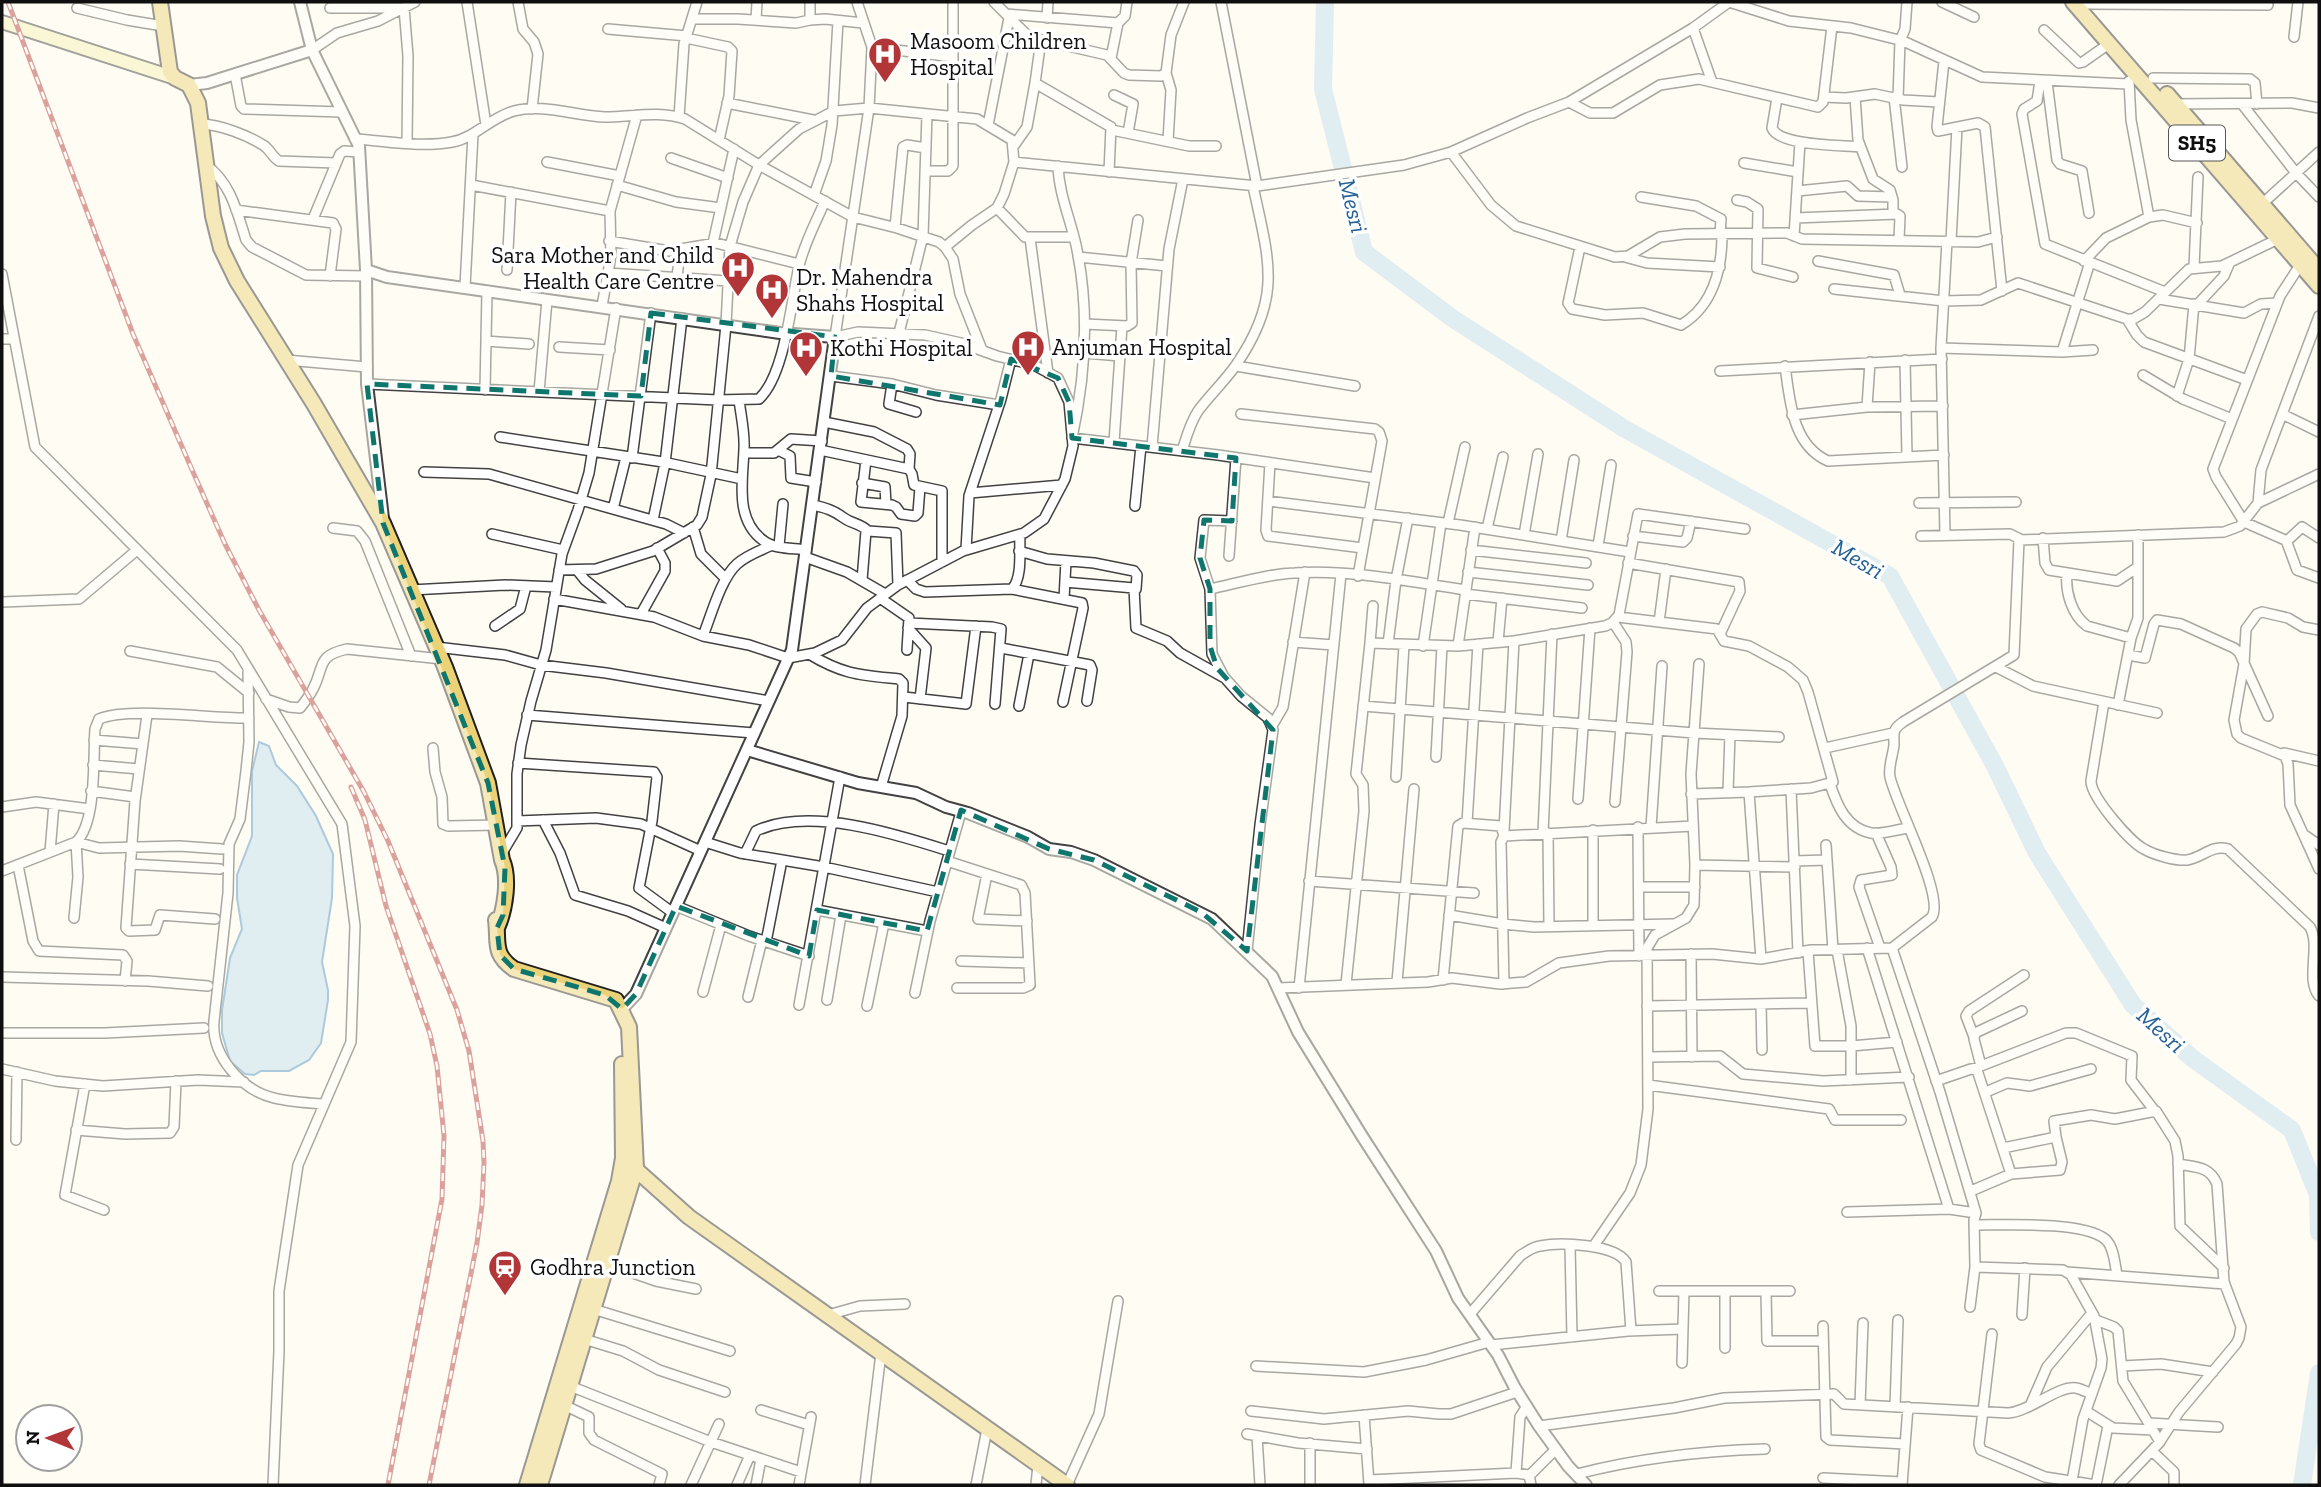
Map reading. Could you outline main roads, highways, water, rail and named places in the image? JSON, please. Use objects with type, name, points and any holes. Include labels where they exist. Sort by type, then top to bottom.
[{"type":"main road","points":[[160,2],[169,67],[175,78]]},
{"type":"main road","name":"SH5","points":[[2081,2],[2110,44],[2319,286]]},
{"type":"main road","name":"SH5","points":[[2081,2],[2153,78],[2319,270]]},
{"type":"main road","points":[[2,22],[175,78],[189,85],[202,124],[213,216],[221,248],[237,282],[383,523],[439,653],[488,783],[502,856],[498,868],[495,902],[496,946],[505,963],[514,969],[616,1000],[629,1027],[636,1168],[625,1184],[537,1483]]},
{"type":"main road","points":[[537,1483],[607,1264],[625,1184],[621,1028],[623,1013]]},
{"type":"main road","points":[[623,1158],[689,1217],[1067,1485]]},
{"type":"main road","points":[[625,1184],[665,1194]]},
{"type":"water","points":[[259,742],[269,746],[276,765],[297,786],[316,816],[333,854],[332,898],[322,962],[328,1000],[321,1043],[309,1060],[289,1071],[261,1071],[254,1075],[245,1074],[230,1061],[222,1033],[222,1010],[230,958],[242,929],[237,898],[237,875],[252,836],[252,771]]},
{"type":"waterway","name":"Mesri","points":[[1325,2],[1323,89],[1364,252],[1452,318],[1625,429],[1890,576],[1995,766],[2037,853],[2133,1005],[2192,1058],[2292,1130],[2318,1195],[2319,1232]]},
{"type":"waterway","name":"Mesri","points":[[2302,1485],[2319,1373]]},
{"type":"railway","points":[[8,2],[133,334],[193,472],[225,544],[259,610],[364,792],[388,841],[457,1010],[469,1051],[483,1141],[482,1205],[477,1243],[429,1485]]},
{"type":"railway","points":[[351,787],[365,820],[386,906],[430,1034],[437,1066],[444,1136],[442,1199],[388,1485]]},
{"type":"place","name":"Masoom Children Hospital","points":[[885,84]]},
{"type":"place","name":"Sara Mother and Child Health Care Centre","points":[[738,298]]},
{"type":"place","name":"Dr. Mahendra Shahs Hospital","points":[[772,320]]},
{"type":"place","name":"Anjuman Hospital","points":[[1028,377]]},
{"type":"place","name":"Kothi Hospital","points":[[806,378]]},
{"type":"place","name":"Godhra Junction","points":[[505,1297]]}]
